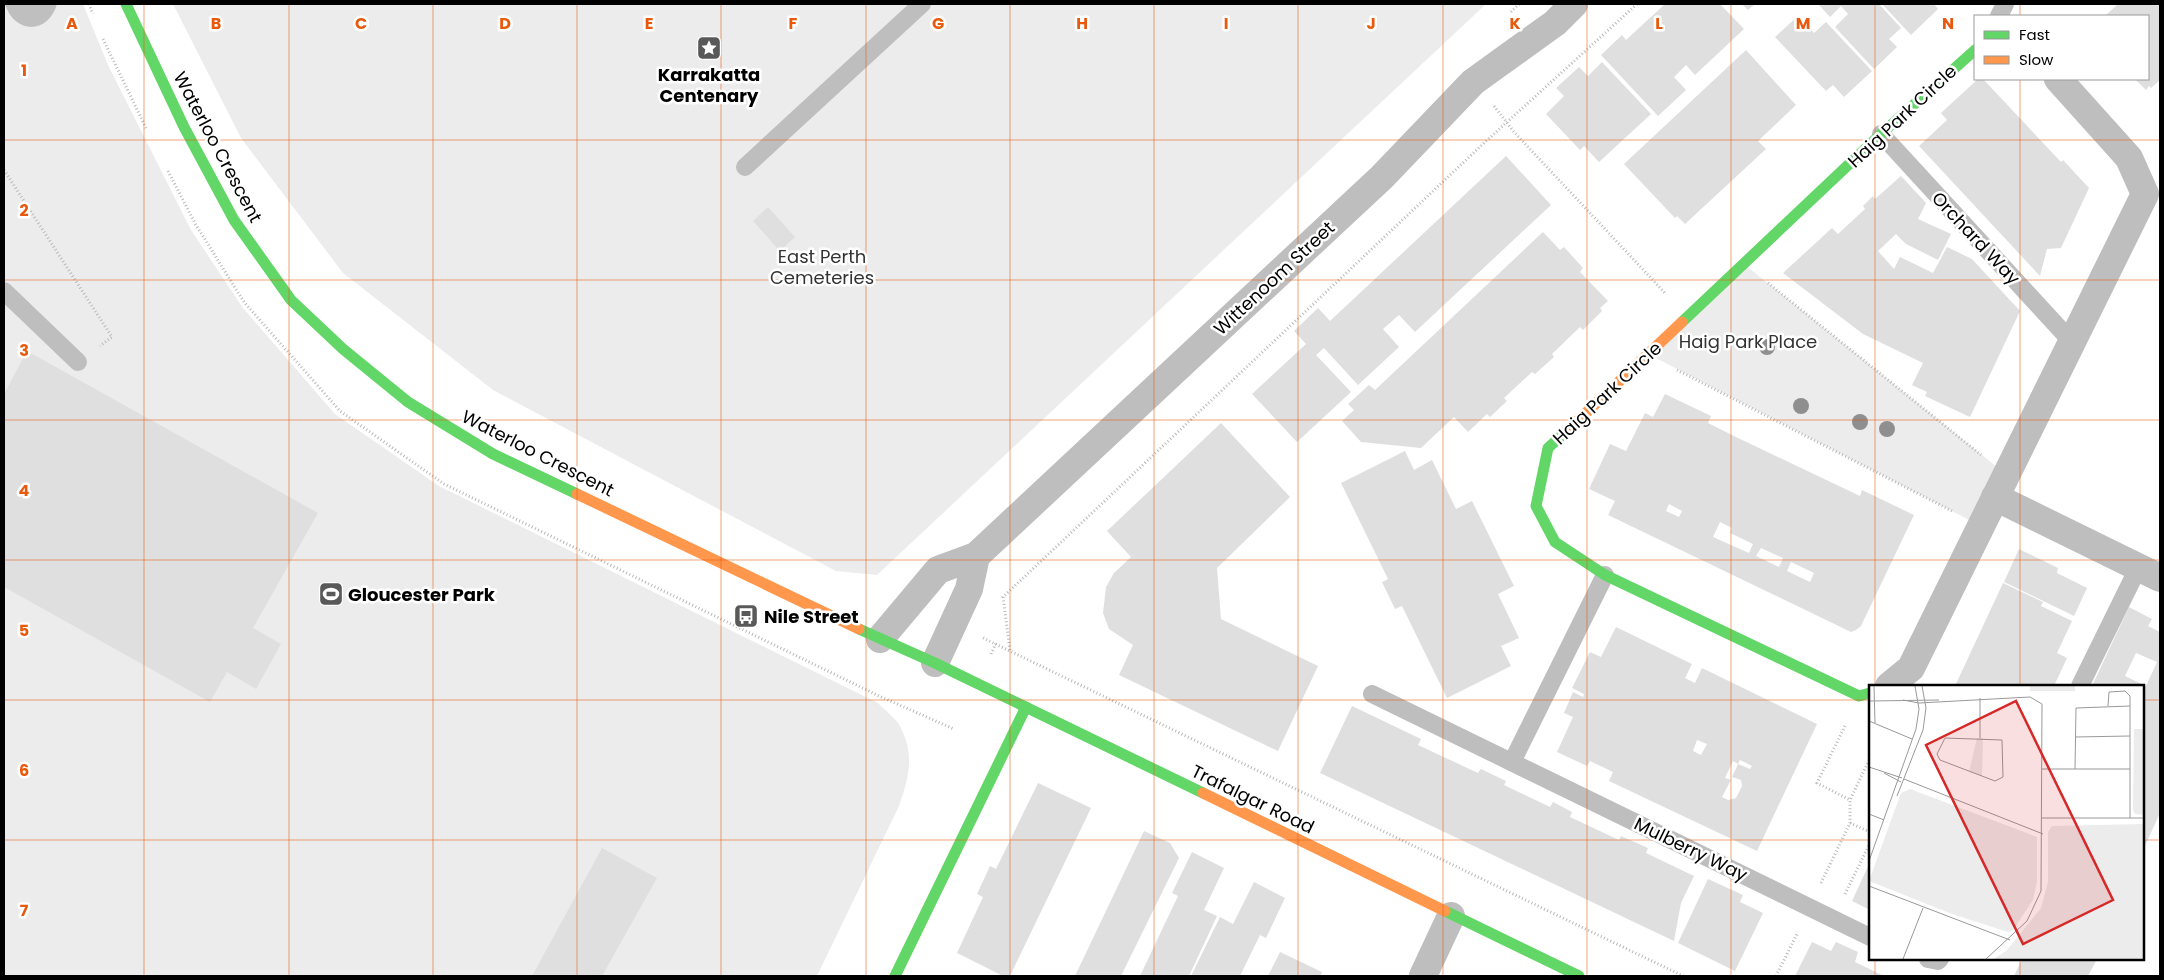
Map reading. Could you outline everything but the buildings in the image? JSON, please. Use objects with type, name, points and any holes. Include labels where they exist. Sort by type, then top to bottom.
[{"type":"street","name":"Waterloo Crescent","points":[[126,4],[184,126],[234,220],[291,300],[343,349],[408,402],[493,454],[880,639],[924,658]]},
{"type":"street","name":"Wittenoom Street","points":[[880,639],[938,570],[976,556],[1382,177],[1473,82],[1554,23],[1574,4]]},
{"type":"street","name":"Haig Park Circle","points":[[1865,694],[1605,575],[1555,542],[1536,506],[1548,448],[1881,134],[1974,51]]},
{"type":"street","points":[[1890,685],[1911,668],[2145,194],[2129,158],[2059,80]]},
{"type":"street","points":[[1995,498],[2149,573]]},
{"type":"street","points":[[924,658],[968,589],[976,556]]},
{"type":"street","name":"Trafalgar Road","points":[[924,658],[1579,976]]},
{"type":"street","points":[[895,976],[1026,707]]},
{"type":"street","points":[[1423,976],[1452,916]]},
{"type":"lane","points":[[745,166],[922,4]]},
{"type":"lane","name":"Orchard Way","points":[[1881,134],[2071,341]]},
{"type":"lane","points":[[4,291],[78,362]]},
{"type":"lane","points":[[2081,685],[2149,573]]},
{"type":"lane","points":[[1512,762],[1605,575]]},
{"type":"lane","name":"Mulberry Way","points":[[1372,694],[1869,937]]},
{"type":"path","points":[[1010,650],[1003,597],[1281,334],[1507,123],[1638,4]]},
{"type":"path","points":[[1491,102],[1507,123],[1649,278]]},
{"type":"path","points":[[4,170],[112,337]]},
{"type":"path","points":[[1744,264],[1976,450]]},
{"type":"path","points":[[1648,354],[1954,512]]},
{"type":"path","points":[[978,635],[1683,976]]},
{"type":"path","points":[[988,659],[996,643]]},
{"type":"path","points":[[1850,800],[1817,783],[1865,694]]},
{"type":"path","points":[[1820,886],[1850,823],[1850,800],[1869,760]]},
{"type":"path","points":[[1850,823],[1869,832]]},
{"type":"path","points":[[1833,919],[1869,844]]},
{"type":"green space","name":"Gloucester Park","points":[[4,4],[83,4],[108,65],[191,230],[243,308],[335,414],[439,486],[878,703],[895,720],[905,737],[909,756],[908,776],[903,795],[817,976],[4,976]]},
{"type":"green space","name":"East Perth Cemeteries","points":[[173,4],[1486,4],[877,575],[836,571],[493,390],[343,273],[241,138]]},
{"type":"green space","name":"Haig Park Place","points":[[1744,264],[2007,475],[1981,526],[1648,354]]},
{"type":"shaded area","points":[[5,4],[57,4],[53,14],[46,21],[39,26],[31,27],[16,21],[9,14]]},
{"type":"traffic: fast","points":[[126,4],[184,127],[234,220],[291,300],[343,349],[408,402],[493,454],[577,494]]},
{"type":"traffic: fast","points":[[1682,322],[1881,134],[1974,51]]},
{"type":"traffic: fast","points":[[1571,427],[1548,448],[1536,506],[1555,542],[1605,575],[1859,696],[1869,693]]},
{"type":"traffic: fast","points":[[859,629],[935,663],[1203,793]]},
{"type":"traffic: fast","points":[[895,976],[1026,707]]},
{"type":"traffic: fast","points":[[1445,911],[1579,976]]},
{"type":"traffic: slow","points":[[1571,427],[1682,322]]},
{"type":"traffic: slow","points":[[577,494],[859,629]]},
{"type":"traffic: slow","points":[[1203,793],[1445,911]]},
{"type":"place","name":"Karrakatta Centenary","points":[[709,48]]},
{"type":"place","name":"Gloucester Park","points":[[331,594]]},
{"type":"place","name":"Nile Street","points":[[746,616]]}]
